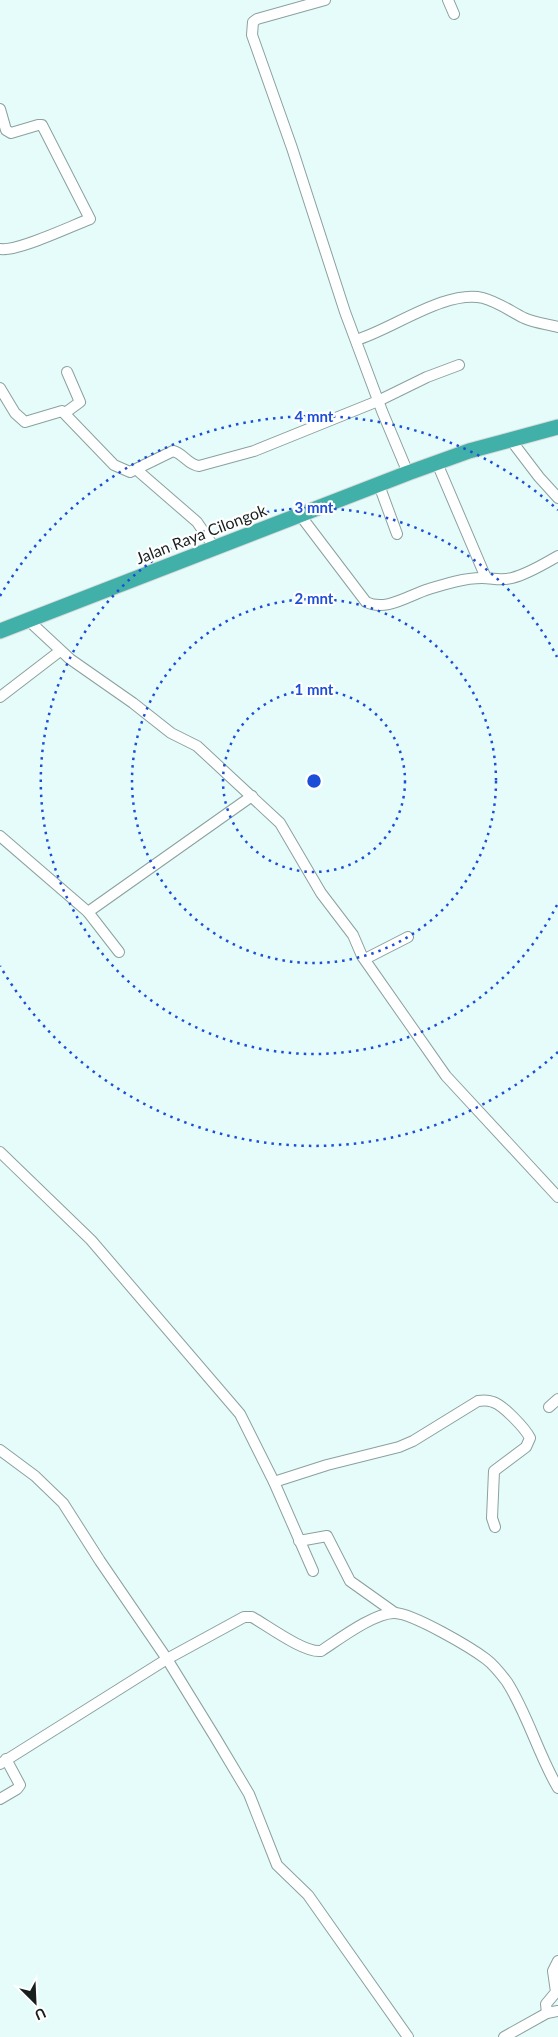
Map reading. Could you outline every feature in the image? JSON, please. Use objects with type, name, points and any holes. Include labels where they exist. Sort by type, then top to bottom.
[{"type":"highway","name":"Jalan Raya Cilongok","points":[[0,631],[408,473],[510,438],[558,427]]},
{"type":"street","points":[[325,0],[257,19],[253,22],[252,35],[356,340],[378,401],[408,473]]},
{"type":"street","points":[[448,0],[454,14]]},
{"type":"street","points":[[0,109],[6,130],[11,133],[38,124],[42,125],[90,219],[21,246],[5,250],[0,249]]},
{"type":"street","points":[[356,340],[368,336],[410,314],[468,297],[480,297],[496,302],[525,318],[558,327]]},
{"type":"street","points":[[0,388],[15,413],[25,422],[59,410],[65,413],[114,465],[130,472],[173,452],[178,452],[192,465],[199,466],[254,451],[378,401],[427,377],[459,365]]},
{"type":"street","points":[[65,413],[80,402],[67,372]]},
{"type":"street","points":[[510,438],[539,477],[558,498]]},
{"type":"street","points":[[437,463],[486,578]]},
{"type":"street","points":[[137,470],[197,522],[214,547]]},
{"type":"street","points":[[379,485],[397,534]]},
{"type":"street","points":[[300,515],[366,602],[374,606],[389,604],[451,583],[486,578],[498,580],[512,578],[558,556]]},
{"type":"street","points":[[28,620],[60,651],[133,703],[171,733],[197,746],[280,823],[321,893],[353,935],[364,959],[446,1076],[558,1197]]},
{"type":"street","points":[[0,697],[60,651]]},
{"type":"street","points":[[88,912],[252,796]]},
{"type":"street","points":[[0,836],[88,912],[119,952]]},
{"type":"street","points":[[364,959],[408,937]]},
{"type":"street","points":[[0,1152],[91,1240],[240,1414],[274,1482],[313,1571]]},
{"type":"street","points":[[549,1407],[558,1399]]},
{"type":"street","points":[[274,1482],[327,1465],[399,1447],[413,1441],[478,1401],[485,1400],[496,1403],[526,1431],[530,1438],[526,1447],[494,1471],[492,1518],[495,1527]]},
{"type":"street","points":[[0,1450],[35,1476],[63,1503],[167,1659],[249,1794],[277,1865],[308,1895],[408,2037]]},
{"type":"street","points":[[299,1541],[327,1536],[350,1581],[395,1613],[407,1616],[444,1633],[486,1660],[499,1672],[507,1682],[519,1705],[558,1788]]},
{"type":"street","points":[[0,1799],[17,1789],[20,1785],[3,1761],[167,1659],[244,1617],[252,1617],[304,1647],[321,1651],[355,1628],[395,1613]]},
{"type":"street","points":[[547,2013],[546,2004],[556,1992],[553,1971],[558,1961]]},
{"type":"street","points":[[504,2037],[547,2013],[558,2011]]}]
